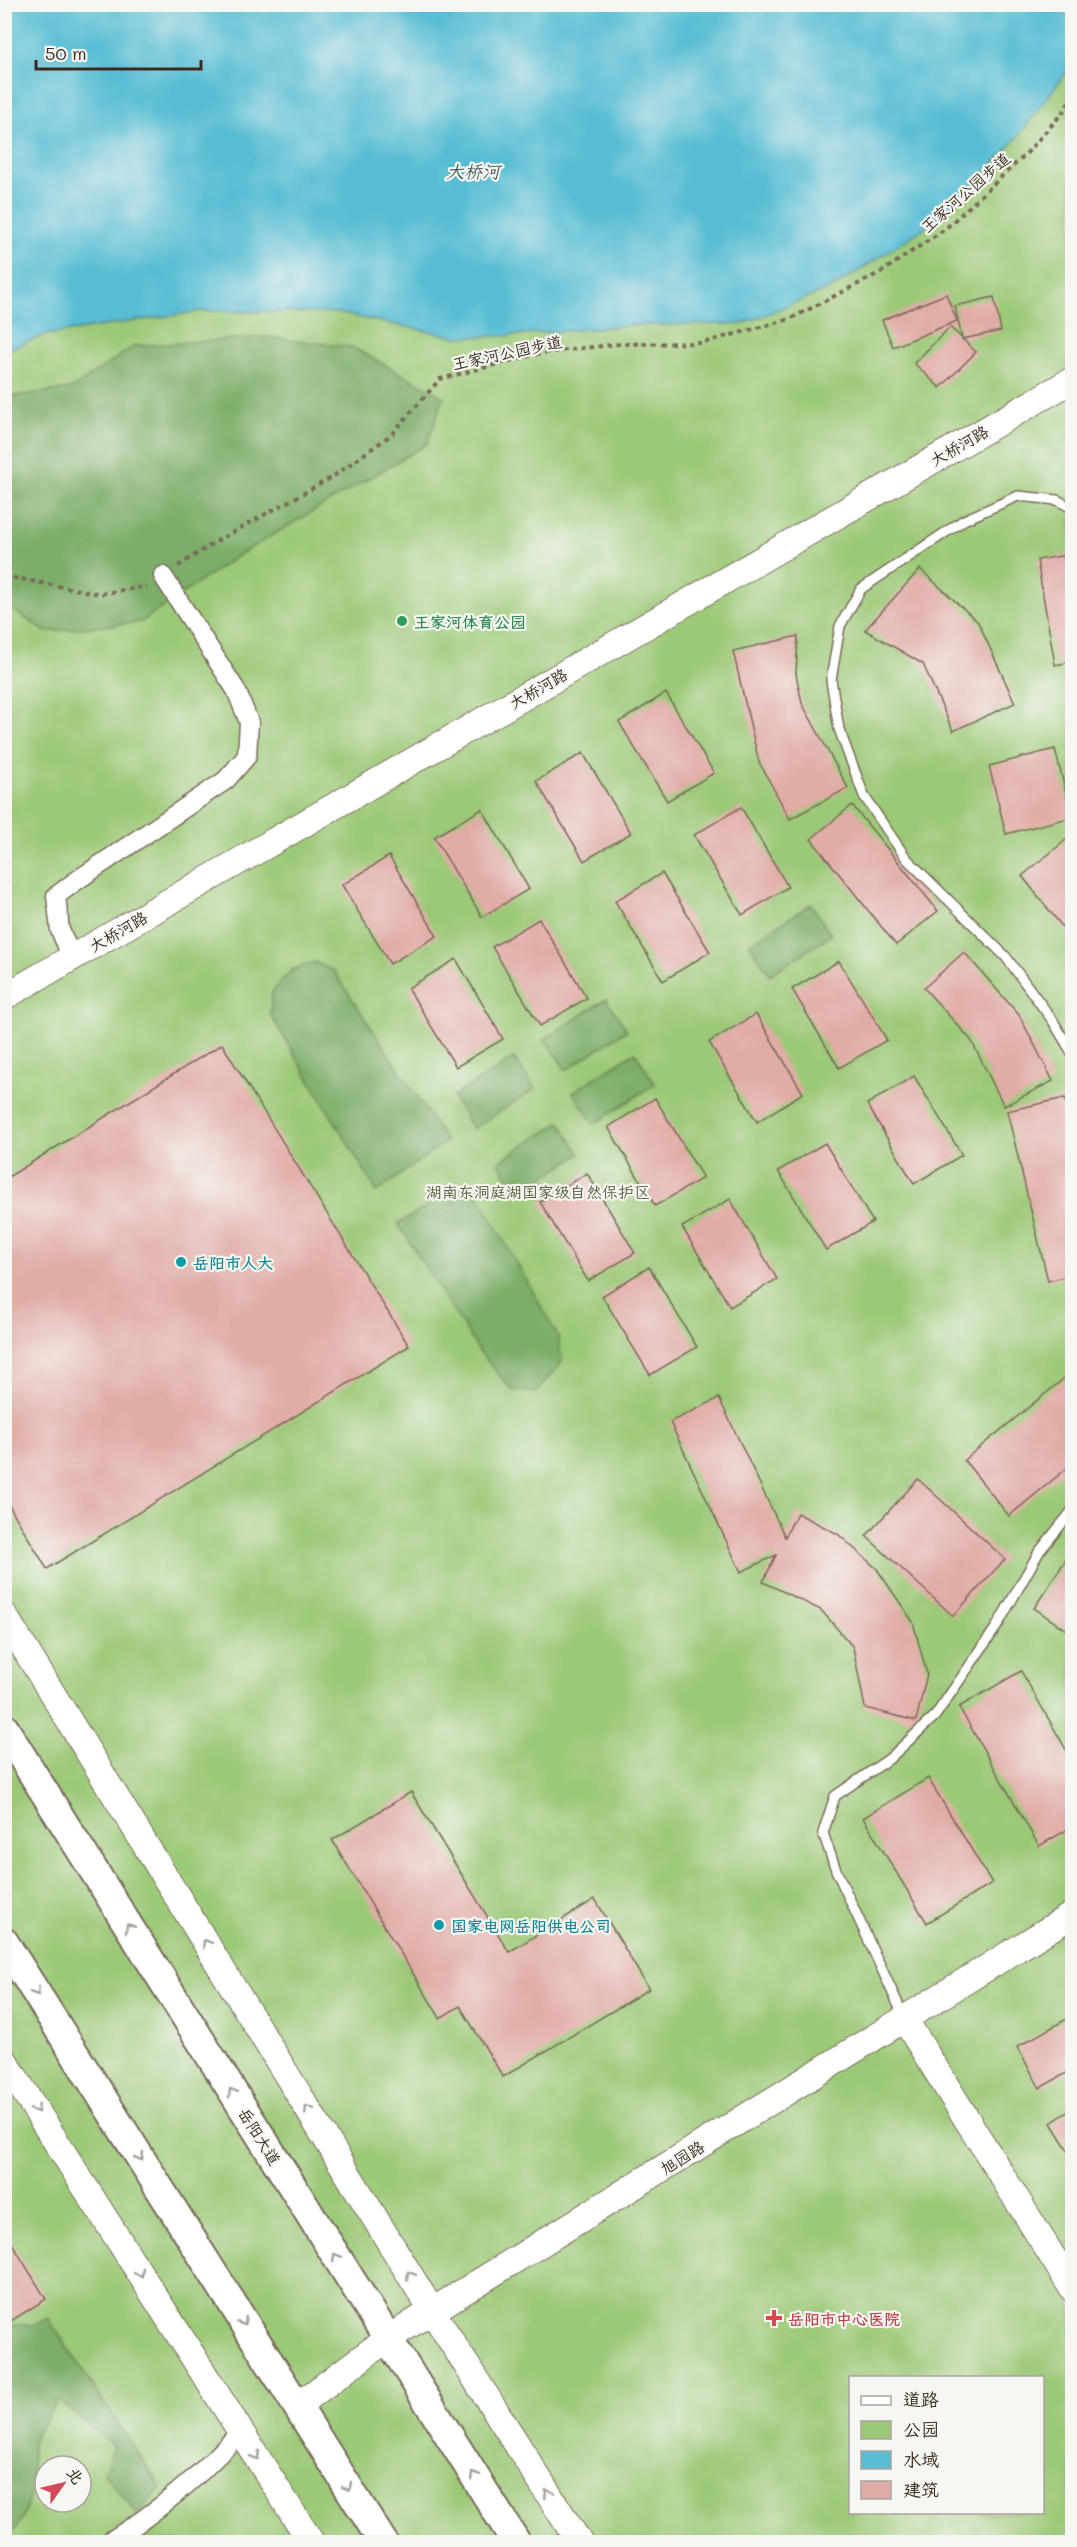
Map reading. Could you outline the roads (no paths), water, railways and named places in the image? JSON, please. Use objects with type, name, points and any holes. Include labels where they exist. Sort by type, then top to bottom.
[{"type":"main road","name":"岳阳大道","points":[[4,1728],[516,2542]]},
{"type":"main road","points":[[4,1942],[383,2542]]},
{"type":"street","name":"大桥河路","points":[[4,997],[1072,380]]},
{"type":"street","points":[[72,958],[60,930],[56,896],[226,780],[248,756],[249,722],[236,690],[163,576]]},
{"type":"street","points":[[4,1615],[432,2311],[579,2542]]},
{"type":"street","name":"旭园路","points":[[297,2406],[387,2338],[1072,1915]]},
{"type":"street","points":[[905,2020],[1072,2288]]},
{"type":"street","points":[[4,2060],[311,2542]]},
{"type":"street","points":[[109,2542],[126,2532],[211,2464],[241,2431]]},
{"type":"lane","points":[[1072,508],[1057,500],[1018,496],[963,520],[861,589],[840,626],[831,680],[839,729],[864,796],[906,858],[1006,957],[1053,1021],[1072,1053]]},
{"type":"lane","points":[[905,2020],[836,1870],[823,1833],[835,1796],[890,1759],[935,1716],[998,1626],[1039,1552],[1072,1511]]},
{"type":"water","name":"大桥河","points":[[5,4],[1072,5],[1072,65],[1014,142],[966,193],[923,229],[832,288],[742,324],[634,325],[503,336],[457,337],[337,313],[201,311],[45,335],[5,351]]},
{"type":"place","name":"王家河体育公园","points":[[402,621]]},
{"type":"place","name":"岳阳市人大","points":[[181,1262]]},
{"type":"place","name":"国家电网岳阳供电公司","points":[[439,1925]]},
{"type":"place","name":"岳阳市中心医院","points":[[774,2318]]},
{"type":"park label","name":"湖南东洞庭湖国家级自然保护区","points":[[538,1191]]}]
